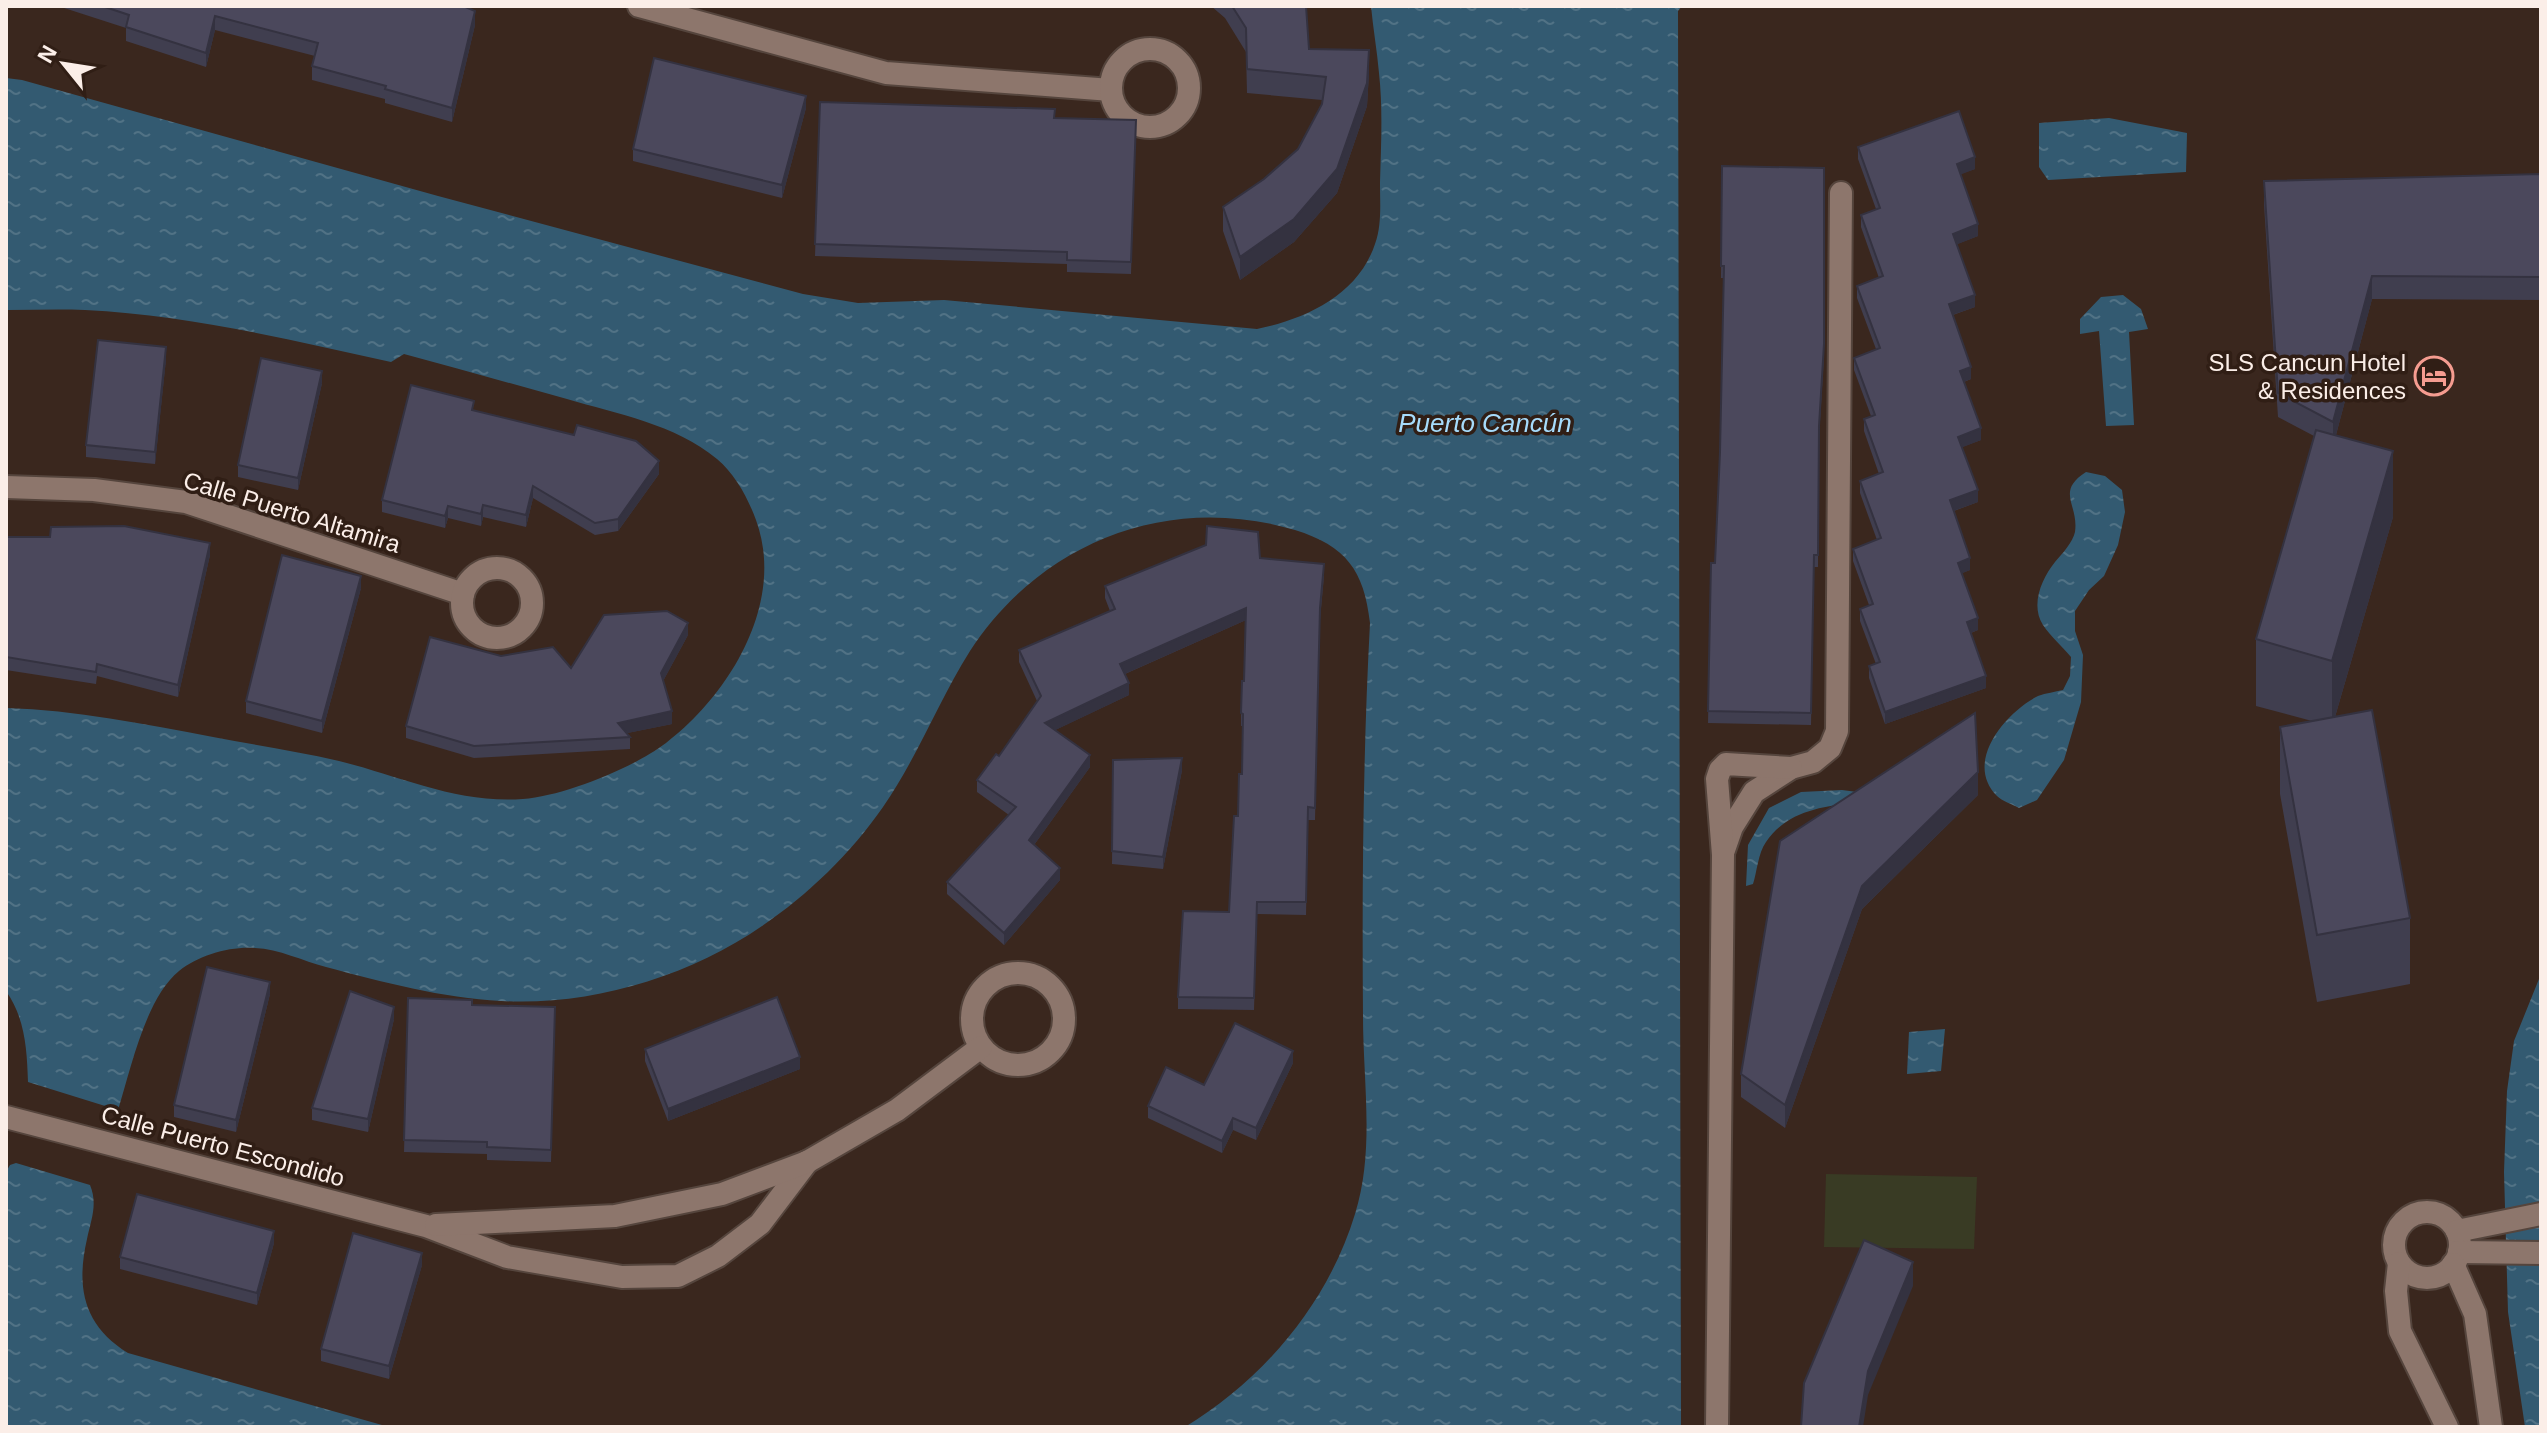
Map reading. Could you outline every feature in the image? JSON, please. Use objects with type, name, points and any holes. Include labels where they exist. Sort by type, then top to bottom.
[{"type":"street","points":[[639,6],[886,73],[1111,90]]},
{"type":"street","points":[[1754,792],[1791,768],[1813,762],[1830,748],[1837,731],[1841,193]]},
{"type":"street","name":"Calle Puerto Altamira","points":[[6,487],[94,490],[186,502],[463,594]]},
{"type":"street","points":[[1717,1427],[1723,855],[1717,779],[1726,764],[1791,768]]},
{"type":"street","points":[[1723,855],[1732,827],[1757,782],[1755,775],[1743,765]]},
{"type":"street","points":[[1013,973],[1029,974],[1043,980],[1055,991],[1062,1006],[1064,1022],[1061,1037],[1052,1051],[1040,1061],[1011,1066],[997,1062],[981,1047],[971,1027],[976,998],[985,986],[997,977],[1013,973]]},
{"type":"street","name":"Calle Puerto Escondido","points":[[426,1226],[615,1216],[722,1194],[807,1162],[897,1110],[981,1047]]},
{"type":"street","name":"Calle Puerto Escondido","points":[[6,1117],[426,1226],[507,1257],[622,1277],[678,1276],[718,1256],[760,1224],[807,1162]]},
{"type":"street","points":[[2491,1427],[2475,1314],[2456,1249],[2444,1217],[2434,1213],[2411,1216],[2396,1233],[2395,1253],[2399,1263],[2405,1270],[2421,1278],[2439,1275],[2456,1249],[2500,1221],[2541,1214]]},
{"type":"street","points":[[2456,1249],[2541,1253]]},
{"type":"street","points":[[2399,1263],[2396,1291],[2400,1331],[2447,1427]]},
{"type":"green space","points":[[1826,1174],[1977,1177],[1974,1249],[1824,1247]]},
{"type":"water","name":"Puerto Cancún","points":[[1371,6],[1682,6],[1678,11],[1681,1427],[1185,1427],[1241,1386],[1290,1336],[1310,1308],[1343,1247],[1355,1214],[1365,1165],[1364,770],[1370,623],[1363,588],[1349,563],[1340,552],[1327,544],[1295,530],[1247,520],[1201,518],[1155,523],[1112,535],[1071,555],[1033,581],[999,613],[970,651],[895,788],[857,841],[796,901],[762,926],[703,960],[604,993],[569,999],[501,1001],[457,997],[413,988],[264,949],[225,950],[187,965],[167,983],[148,1016],[118,1110],[28,1082],[21,1023],[6,991],[6,708],[110,718],[292,751],[475,797],[540,797],[598,779],[636,762],[666,743],[689,723],[731,673],[758,614],[764,583],[763,551],[756,520],[735,479],[724,465],[701,447],[645,422],[404,354],[391,362],[163,317],[75,310],[6,310],[6,78],[803,294],[858,303],[944,300],[1257,329],[1294,319],[1328,302],[1356,277],[1375,244],[1380,214],[1381,114]]},
{"type":"water","points":[[2109,118],[2187,133],[2186,172],[2048,180],[2039,167],[2039,123]]},
{"type":"water","points":[[2123,295],[2141,309],[2148,329],[2129,332],[2134,425],[2106,426],[2099,331],[2080,334],[2080,319],[2101,297]]},
{"type":"water","points":[[2086,472],[2105,476],[2122,490],[2125,512],[2118,545],[2104,576],[2089,590],[2075,611],[2075,631],[2083,655],[2081,702],[2064,760],[2037,800],[2019,808],[1999,798],[1988,783],[1985,768],[1987,754],[1993,739],[2013,714],[2038,696],[2063,690],[2070,676],[2071,657],[2043,625],[2038,600],[2046,576],[2074,536],[2070,492],[2077,479]]},
{"type":"water","points":[[1801,792],[1857,792],[1856,802],[1806,812],[1784,823],[1763,846],[1753,884],[1746,886],[1748,845],[1769,808]]},
{"type":"water","points":[[2541,974],[2541,1427],[2525,1427],[2508,1312],[2504,1172],[2507,1091],[2514,1041]]},
{"type":"water","points":[[1945,1029],[1941,1071],[1907,1074],[1909,1032]]},
{"type":"water","points":[[16,1163],[90,1185],[94,1205],[82,1273],[86,1304],[101,1330],[128,1353],[389,1427],[6,1427],[6,1172],[10,1165]]},
{"type":"building","points":[[102,6],[463,6],[475,11],[452,108],[312,66],[318,43],[215,16],[206,53],[126,27],[129,15]]},
{"type":"building","points":[[1232,6],[1306,6],[1309,49],[1369,50],[1367,83],[1337,169],[1294,219],[1240,257],[1223,207],[1264,179],[1298,149],[1322,104],[1326,77],[1247,69],[1246,28]]},
{"type":"building","points":[[654,58],[806,96],[782,185],[633,149]]},
{"type":"building","points":[[820,102],[1055,109],[1054,118],[1136,120],[1131,262],[1067,260],[1067,252],[815,244]]},
{"type":"building","points":[[1959,111],[1975,157],[1957,164],[1978,224],[1953,234],[1975,295],[1949,304],[1971,367],[1960,371],[1981,428],[1958,437],[1978,490],[1950,500],[1970,558],[1958,563],[1978,618],[1967,622],[1986,676],[1885,712],[1869,666],[1880,662],[1860,609],[1873,604],[1853,549],[1881,538],[1860,481],[1883,472],[1864,419],[1875,415],[1854,358],[1880,348],[1857,286],[1883,276],[1861,215],[1880,208],[1858,147]]},
{"type":"building","points":[[1722,166],[1824,168],[1824,344],[1819,426],[1818,555],[1814,555],[1811,713],[1708,711],[1711,563],[1715,563],[1720,452],[1724,266],[1721,266]]},
{"type":"building","points":[[2541,174],[2541,277],[2372,276],[2333,422],[2278,393],[2264,181]]},
{"type":"building","points":[[98,340],[166,347],[155,452],[86,445]]},
{"type":"building","points":[[261,358],[322,371],[298,478],[238,465]]},
{"type":"building","points":[[411,385],[474,401],[472,410],[574,435],[577,425],[636,441],[659,461],[618,519],[595,523],[533,486],[526,515],[483,505],[481,514],[448,506],[445,516],[382,500]]},
{"type":"building","points":[[2316,430],[2393,451],[2332,661],[2256,639]]},
{"type":"building","points":[[124,526],[210,543],[178,685],[97,664],[96,672],[6,657],[6,537],[50,537],[51,527]]},
{"type":"building","points":[[1207,526],[1258,532],[1260,558],[1324,564],[1315,808],[1308,807],[1306,902],[1257,902],[1254,998],[1178,997],[1183,911],[1229,912],[1234,816],[1238,816],[1239,774],[1242,774],[1241,713],[1246,608],[1120,664],[1129,683],[1045,723],[1090,755],[1029,840],[1060,868],[1004,933],[947,882],[1016,807],[977,780],[996,754],[999,756],[1041,696],[1019,650],[1115,609],[1105,586],[1206,545]]},
{"type":"building","points":[[282,555],[361,576],[322,721],[246,701]]},
{"type":"building","points":[[667,611],[688,623],[661,673],[672,711],[618,723],[630,737],[474,746],[406,726],[430,637],[501,656],[553,647],[571,668],[604,615]]},
{"type":"building","points":[[2372,710],[2410,918],[2317,935],[2280,727]]},
{"type":"building","points":[[1975,713],[1978,772],[1862,886],[1785,1105],[1741,1074],[1780,841]]},
{"type":"building","points":[[1182,758],[1163,857],[1112,851],[1113,760]]},
{"type":"building","points":[[207,967],[270,982],[236,1120],[174,1105]]},
{"type":"building","points":[[350,991],[394,1007],[368,1119],[312,1108]]},
{"type":"building","points":[[777,997],[800,1057],[668,1109],[645,1049]]},
{"type":"building","points":[[408,998],[472,1000],[472,1005],[555,1007],[551,1150],[487,1147],[487,1142],[404,1140]]},
{"type":"building","points":[[1235,1023],[1293,1051],[1256,1128],[1233,1118],[1222,1141],[1148,1106],[1166,1067],[1204,1085]]},
{"type":"building","points":[[137,1194],[274,1231],[257,1293],[120,1257]]},
{"type":"building","points":[[353,1233],[422,1253],[389,1366],[321,1349]]},
{"type":"building","points":[[1864,1240],[1913,1262],[1868,1371],[1859,1427],[1801,1427],[1804,1383]]},
{"type":"place","name":"SLS Cancun Hotel & Residences","points":[[2434,376]]}]
